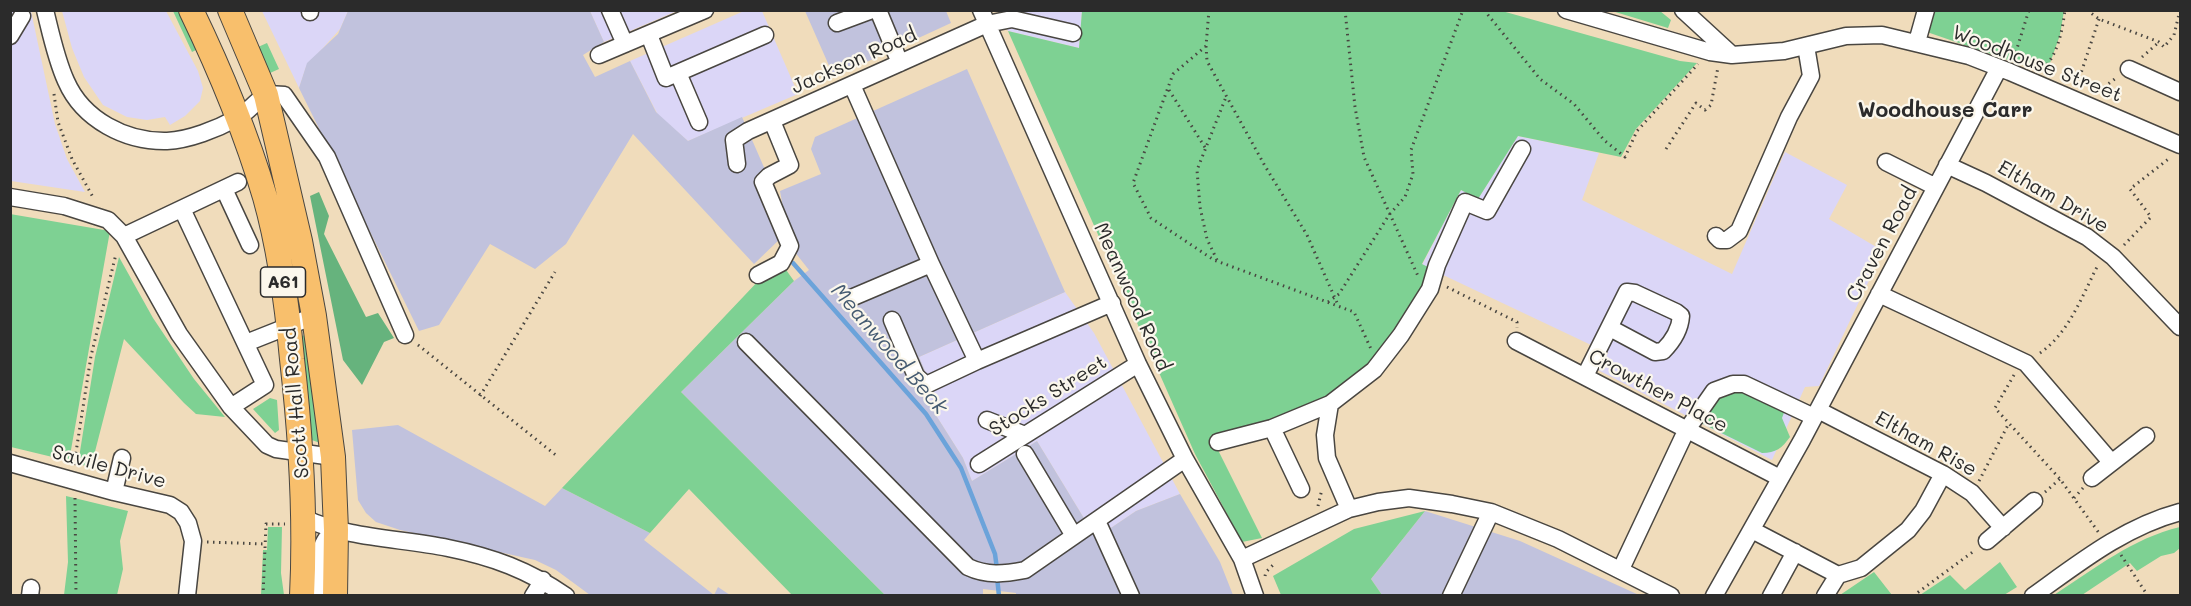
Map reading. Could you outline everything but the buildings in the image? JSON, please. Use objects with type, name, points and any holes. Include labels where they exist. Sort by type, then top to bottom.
[{"type":"highway","name":"Scott Hall Road","points":[[191,10],[238,118],[265,197],[279,252],[289,325],[301,452],[296,521],[302,596]]},
{"type":"highway","name":"Scott Hall Road","points":[[231,10],[266,95],[300,241],[314,316],[333,457],[336,530],[335,596]]},
{"type":"street","points":[[45,10],[66,82],[84,108],[108,127],[137,139],[168,141],[199,134],[238,118],[266,95],[284,95],[327,157],[405,335]]},
{"type":"street","points":[[610,10],[625,44]]},
{"type":"street","points":[[599,55],[705,10]]},
{"type":"street","points":[[837,23],[872,10]]},
{"type":"street","points":[[878,10],[900,63]]},
{"type":"street","points":[[1566,10],[1721,53]]},
{"type":"street","points":[[1683,10],[1721,53]]},
{"type":"street","points":[[1917,42],[1926,10]]},
{"type":"street","points":[[10,36],[22,16]]},
{"type":"street","name":"Jackson Road","points":[[737,164],[734,140],[748,131],[900,63],[984,17],[1012,19],[1073,33]]},
{"type":"street","name":"Meanwood Road","points":[[984,17],[1138,364],[1185,459],[1242,559],[1255,596]]},
{"type":"street","points":[[649,35],[666,78],[765,35]]},
{"type":"street","name":"Woodhouse Street","points":[[1721,53],[1784,51],[1846,36],[1882,35],[1969,56],[2177,143]]},
{"type":"street","points":[[1716,236],[1720,240],[1727,240],[1739,231],[1789,117],[1811,76],[1806,46]]},
{"type":"street","points":[[2129,69],[2181,92]]},
{"type":"street","name":"Craven Road","points":[[1714,596],[1802,440],[1947,165],[2005,70]]},
{"type":"street","points":[[678,73],[699,122]]},
{"type":"street","points":[[852,85],[977,361]]},
{"type":"street","points":[[758,275],[781,263],[790,246],[763,182],[769,176],[790,165],[772,121]]},
{"type":"street","points":[[1218,442],[1272,428],[1330,404],[1379,364],[1401,335],[1430,287],[1437,265],[1465,202],[1487,211],[1522,149]]},
{"type":"street","points":[[1886,162],[1936,187]]},
{"type":"street","name":"Eltham Drive","points":[[1947,165],[1986,183],[2087,237],[2113,257],[2179,320]]},
{"type":"street","points":[[124,236],[231,185],[250,245]]},
{"type":"street","points":[[10,197],[64,206],[106,220],[124,236],[179,334],[231,407],[267,445],[276,449],[333,457]]},
{"type":"street","points":[[182,209],[265,385],[231,407]]},
{"type":"street","points":[[851,298],[932,264]]},
{"type":"street","points":[[1879,294],[2026,363],[2111,462]]},
{"type":"street","points":[[892,320],[916,376],[926,385],[1112,303]]},
{"type":"street","points":[[246,343],[314,316]]},
{"type":"street","points":[[1585,376],[1610,328]]},
{"type":"street","name":"Crowther Place","points":[[1516,341],[1780,478]]},
{"type":"street","points":[[746,342],[968,567],[983,574],[1016,571],[1097,521],[1185,459]]},
{"type":"street","name":"Stocks Street","points":[[979,464],[1138,364]]},
{"type":"street","name":"Eltham Rise","points":[[1621,569],[1686,431],[1714,391],[1733,384],[1750,385],[1816,413],[1943,474],[1972,493],[2003,528]]},
{"type":"street","points":[[1330,404],[1325,435],[1326,458],[1349,509]]},
{"type":"street","points":[[987,420],[1025,435]]},
{"type":"street","points":[[1272,428],[1301,489]]},
{"type":"street","points":[[2092,478],[2146,435]]},
{"type":"street","points":[[1025,454],[1074,536]]},
{"type":"street","points":[[114,492],[122,458]]},
{"type":"street","name":"Savile Drive","points":[[10,463],[170,505],[181,512],[188,523],[193,541],[187,596]]},
{"type":"street","points":[[1826,596],[1838,575],[1861,568],[1908,530],[1923,511],[1943,474]]},
{"type":"street","points":[[1242,559],[1349,509],[1409,498],[1491,512],[1558,539],[1671,596]]},
{"type":"street","points":[[1988,541],[2034,501]]},
{"type":"street","points":[[1456,594],[1491,512]]},
{"type":"street","points":[[2032,596],[2111,541],[2141,526],[2181,512]]},
{"type":"street","points":[[296,521],[336,530],[447,548],[510,564],[543,580],[566,596]]},
{"type":"street","points":[[1097,521],[1131,596]]},
{"type":"street","points":[[317,596],[318,565],[324,542],[327,536],[336,530]]},
{"type":"street","points":[[1752,530],[1838,575]]},
{"type":"street","points":[[1772,596],[1796,552]]},
{"type":"street","points":[[533,596],[543,580]]},
{"type":"path","points":[[1209,10],[1207,61],[1307,234],[1339,306]]},
{"type":"path","points":[[1345,10],[1355,107],[1364,157],[1410,261],[1430,287],[1517,322],[1516,341]]},
{"type":"path","points":[[1328,302],[1334,297],[1375,239],[1389,215],[1405,197],[1413,174],[1411,150],[1463,10]]},
{"type":"path","points":[[1484,10],[1540,79],[1574,104],[1604,140],[1624,158],[1638,130],[1721,53]]},
{"type":"path","points":[[2005,70],[2029,10]]},
{"type":"path","points":[[2032,81],[2051,61],[2061,33],[2065,10]]},
{"type":"path","points":[[2087,10],[2099,19],[2159,42],[2164,47],[2174,35],[2180,10]]},
{"type":"path","points":[[2099,19],[2079,79],[2103,88],[2129,69],[2159,42]]},
{"type":"path","points":[[1206,46],[1173,74],[1133,183],[1151,218],[1218,261],[1354,312],[1379,364]]},
{"type":"path","points":[[1666,149],[1696,103],[1705,110],[1711,105],[1721,53]]},
{"type":"path","points":[[66,82],[53,92],[58,122],[72,159],[106,220]]},
{"type":"path","points":[[1168,89],[1206,149]]},
{"type":"path","points":[[1218,261],[1207,239],[1200,207],[1197,170],[1226,97]]},
{"type":"path","points":[[2113,257],[2151,217],[2130,189],[2177,143]]},
{"type":"path","points":[[76,596],[74,462],[91,356],[112,262],[124,236]]},
{"type":"path","points":[[480,396],[555,272]]},
{"type":"path","points":[[405,335],[557,456]]},
{"type":"path","points":[[1972,493],[2009,422]]},
{"type":"path","points":[[263,596],[266,524],[296,521]]},
{"type":"path","points":[[193,541],[264,544]]},
{"type":"path","points":[[1913,596],[1988,541]]},
{"type":"path","points":[[2111,541],[2148,596]]},
{"type":"shaded area","points":[[10,11],[31,11],[55,124],[67,159],[85,192],[11,181]]},
{"type":"shaded area","points":[[62,11],[166,11],[198,71],[203,88],[200,101],[185,116],[170,125],[165,117],[147,120],[127,117],[103,105],[84,77],[72,48]]},
{"type":"shaded area","points":[[262,11],[348,11],[340,29],[306,67],[299,88]]},
{"type":"shaded area","points":[[348,11],[590,11],[604,42],[583,55],[595,77],[630,61],[656,112],[688,141],[742,117],[784,213],[780,191],[821,174],[811,149],[815,137],[967,69],[1065,292],[919,357],[925,371],[909,381],[904,377],[927,401],[963,458],[972,481],[1037,441],[1096,538],[1136,511],[1180,494],[1220,562],[1233,595],[1016,596],[1016,593],[983,589],[983,595],[885,595],[681,392],[794,281],[809,270],[781,238],[754,264],[633,134],[566,244],[535,269],[490,244],[439,325],[419,331],[299,88],[307,63],[338,34]]},
{"type":"shaded area","points":[[590,11],[677,11],[604,42]]},
{"type":"shaded area","points":[[744,11],[762,11],[798,94],[688,141],[658,115],[630,61]]},
{"type":"shaded area","points":[[805,11],[946,11],[951,23],[834,77]]},
{"type":"shaded area","points":[[999,11],[1082,11],[1079,48],[1008,31]]},
{"type":"shaded area","points":[[1518,136],[1599,153],[1582,200],[1732,274],[1785,152],[1847,185],[1829,219],[1883,251],[1819,386],[1805,387],[1772,460],[1598,370],[1608,353],[1422,265],[1461,190],[1478,199]]},
{"type":"shaded area","points":[[1065,292],[1094,333],[1180,494],[1136,511],[1096,538],[1037,441],[972,481],[963,458],[927,401],[909,381],[925,371],[919,357]]},
{"type":"shaded area","points":[[398,425],[545,506],[562,488],[650,533],[644,540],[714,595],[590,595],[556,570],[535,560],[400,530],[376,522],[366,513],[358,500],[352,430]]},
{"type":"shaded area","points":[[1425,511],[1520,541],[1639,595],[1382,595],[1371,579]]},
{"type":"shaded area","points":[[718,587],[730,595],[714,595]]},
{"type":"green space","points":[[173,11],[178,11],[196,50],[192,52]]},
{"type":"green space","points":[[1082,11],[1502,11],[1680,61],[1697,63],[1636,129],[1621,157],[1518,136],[1478,199],[1461,190],[1422,264],[1434,270],[1399,329],[1372,364],[1316,406],[1212,438],[1262,538],[1242,542],[1195,454],[1008,31],[1079,48]]},
{"type":"green space","points":[[1612,11],[1660,11],[1671,20],[1668,28]]},
{"type":"green space","points":[[1934,11],[2064,11],[2060,35],[2050,63],[2040,71],[1927,32]]},
{"type":"green space","points":[[267,43],[279,69],[270,73],[262,66],[258,47]]},
{"type":"green space","points":[[319,192],[329,216],[324,234],[366,317],[378,313],[394,338],[384,342],[362,385],[343,360],[310,196]]},
{"type":"green space","points":[[10,214],[110,231],[69,461],[11,447]]},
{"type":"green space","points":[[119,257],[153,318],[194,379],[225,417],[196,414],[124,339],[91,467],[78,464],[95,357]]},
{"type":"green space","points":[[784,267],[794,281],[681,392],[885,595],[792,595],[689,489],[650,533],[562,488],[762,277]]},
{"type":"green space","points":[[305,335],[323,444],[309,439],[302,336]]},
{"type":"green space","points":[[1740,389],[1785,410],[1782,418],[1790,437],[1778,449],[1762,453],[1701,423],[1715,396]]},
{"type":"green space","points":[[270,398],[277,400],[279,430],[275,433],[253,409]]},
{"type":"green space","points":[[66,496],[128,511],[120,541],[123,569],[117,595],[64,595],[68,562]]},
{"type":"green space","points":[[1425,511],[1371,579],[1382,595],[1281,595],[1273,576],[1354,529]]},
{"type":"green space","points":[[268,527],[282,527],[281,573],[284,595],[261,595],[263,550],[267,550]]},
{"type":"green space","points":[[2180,527],[2180,548],[2174,553],[2161,556],[2137,571],[2130,563],[2082,595],[2054,595],[2130,546]]},
{"type":"green space","points":[[2000,562],[2017,587],[2004,595],[1920,595],[1950,575],[1965,590]]},
{"type":"green space","points":[[1874,572],[1892,595],[1840,595]]},
{"type":"waterway","name":"Meanwood Beck","points":[[793,263],[926,414],[961,468],[995,554],[997,569]]},
{"type":"waterway","name":"Meanwood Beck","points":[[997,577],[999,596]]},
{"type":"district","name":"Woodhouse Carr","points":[[1945,111]]}]
